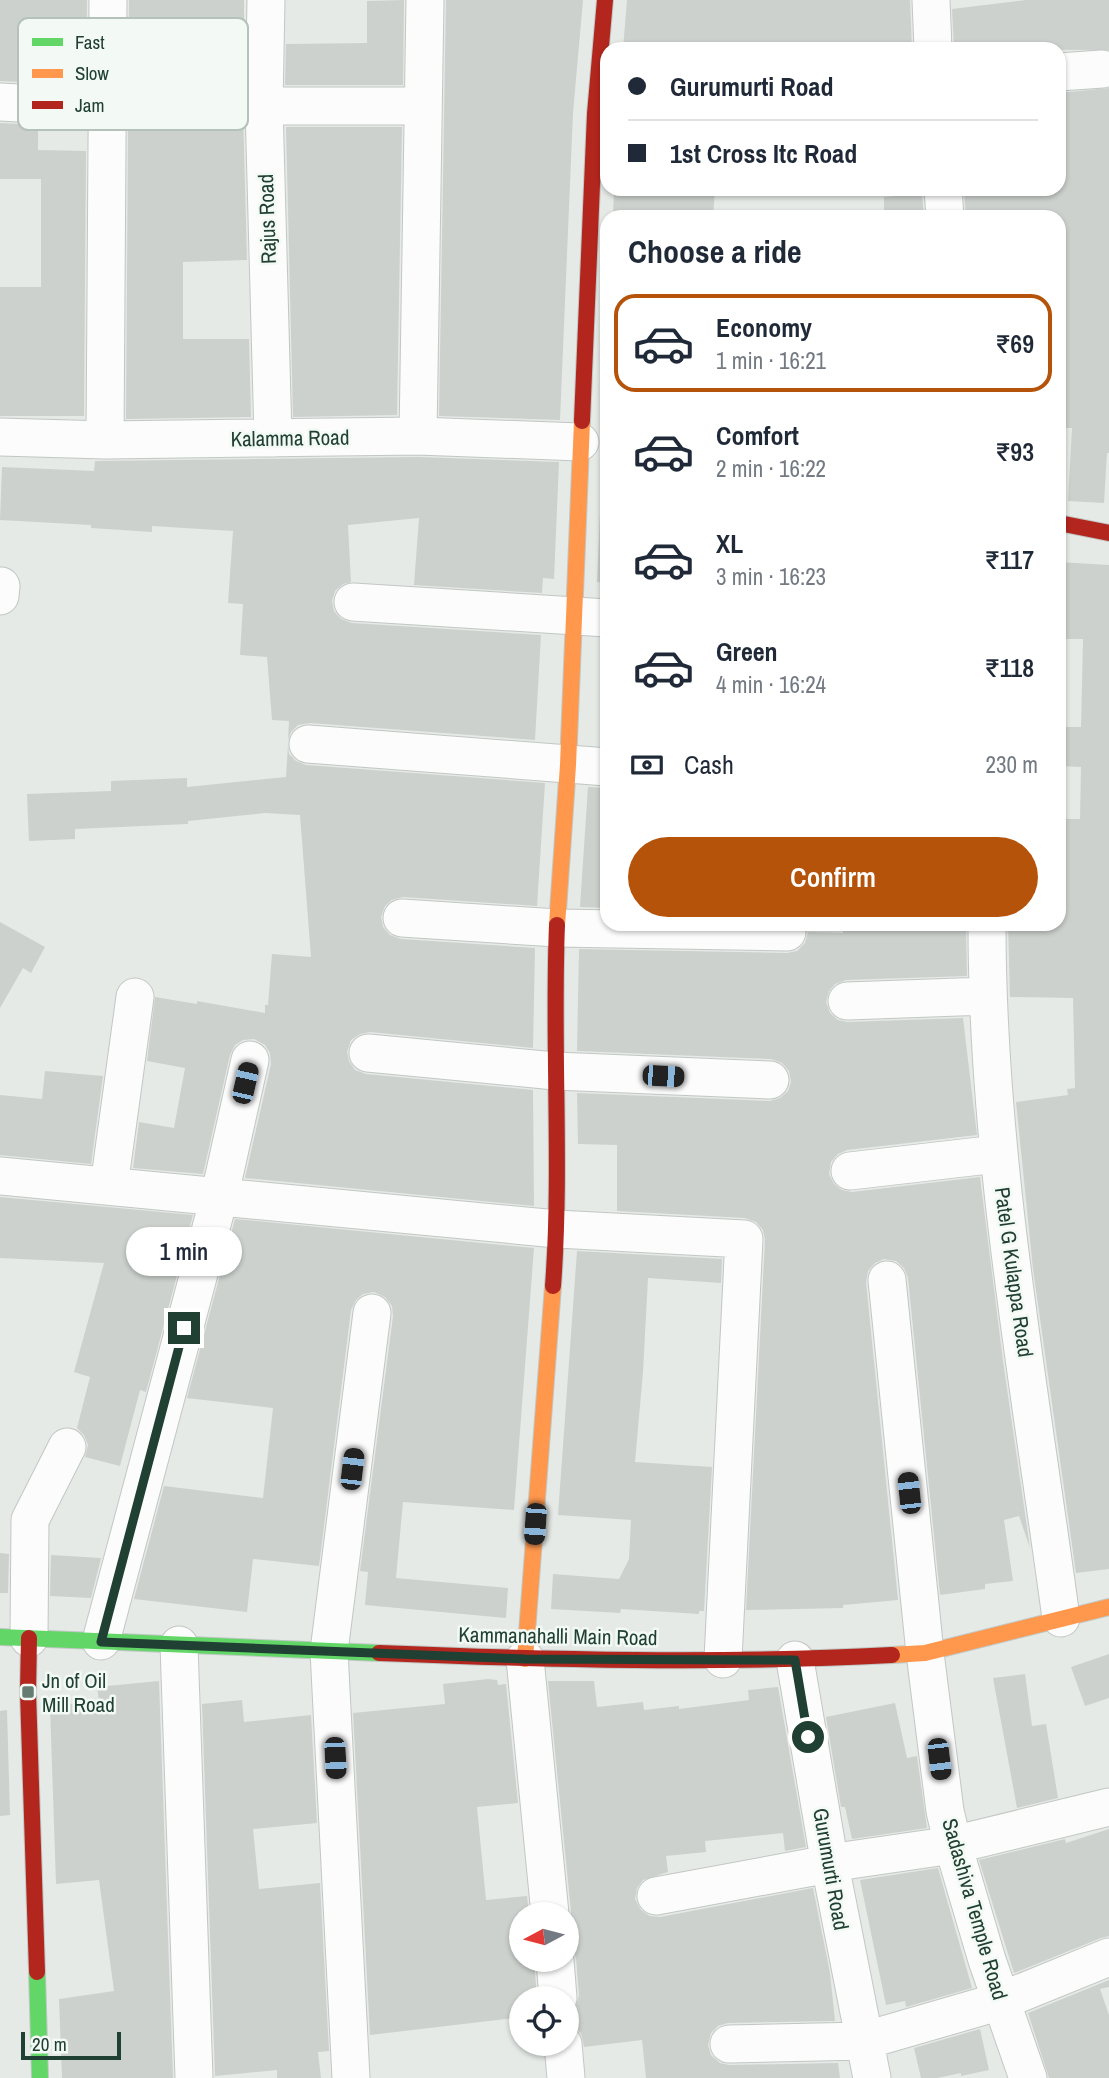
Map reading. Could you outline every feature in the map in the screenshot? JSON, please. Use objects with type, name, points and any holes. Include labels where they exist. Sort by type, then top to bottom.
[{"type":"street","points":[[108,0],[108,18]]},
{"type":"street","name":"Rajus Road","points":[[266,0],[264,106],[273,438]]},
{"type":"street","points":[[418,436],[425,0]]},
{"type":"street","points":[[604,42],[605,0]]},
{"type":"street","points":[[931,0],[933,42]]},
{"type":"street","points":[[1066,72],[1102,69]]},
{"type":"street","points":[[0,102],[18,103]]},
{"type":"street","points":[[264,106],[423,106]]},
{"type":"street","points":[[105,440],[106,130]]},
{"type":"street","points":[[549,1902],[525,1659],[557,1229],[557,928],[568,765],[591,617],[587,443],[598,276],[600,169]]},
{"type":"street","name":"Kalamma Road","points":[[0,437],[105,440],[418,436],[587,443]]},
{"type":"street","points":[[1066,524],[1109,533]]},
{"type":"street","points":[[0,596],[1,586]]},
{"type":"street","points":[[353,602],[591,617]]},
{"type":"street","points":[[308,744],[600,766]]},
{"type":"street","points":[[402,918],[600,929]]},
{"type":"street","points":[[730,931],[787,932]]},
{"type":"street","name":"Patel G Kulappa Road","points":[[987,931],[987,996],[997,1154],[1061,1618]]},
{"type":"street","points":[[846,1001],[987,996]]},
{"type":"street","points":[[109,1186],[135,998]]},
{"type":"street","points":[[368,1053],[555,1071],[770,1080]]},
{"type":"street","points":[[101,1642],[219,1198],[250,1060]]},
{"type":"street","points":[[850,1171],[997,1154]]},
{"type":"street","points":[[0,1175],[557,1229],[744,1239],[723,1659]]},
{"type":"street","name":"Sadashiva Temple Road","points":[[887,1280],[925,1653],[946,1811],[953,1845],[1001,2001],[1028,2078]]},
{"type":"street","points":[[351,2078],[329,1651],[372,1313]]},
{"type":"street","points":[[40,2078],[28,1692],[14,1637],[30,1520],[67,1447]]},
{"type":"street","name":"Kammanahalli Main Road","points":[[14,1637],[525,1659],[795,1660],[925,1653],[1109,1607]]},
{"type":"street","points":[[179,1645],[194,2078]]},
{"type":"street","name":"Gurumurti Road","points":[[795,1660],[830,1865],[872,2078]]},
{"type":"street","points":[[656,1896],[953,1845],[1109,1807]]},
{"type":"street","points":[[729,2044],[863,2040],[1001,2001],[1109,1957]]},
{"type":"street","points":[[564,2056],[566,2078]]},
{"type":"building","points":[[0,0],[87,0],[87,18],[18,18],[18,82],[0,81]]},
{"type":"building","points":[[129,0],[244,0],[244,18],[129,18]]},
{"type":"building","points":[[404,0],[403,85],[285,85],[286,44],[367,43],[367,1]]},
{"type":"building","points":[[446,0],[583,0],[573,113],[560,420],[439,416]]},
{"type":"building","points":[[627,0],[910,0],[912,42],[624,42]]},
{"type":"building","points":[[1026,0],[1109,0],[1109,50],[1066,50],[1066,42],[954,42],[952,9]]},
{"type":"building","points":[[1109,88],[1109,453],[1104,503],[1068,501],[1072,428],[1066,428],[1066,210],[965,210],[964,196],[1066,196],[1066,92]]},
{"type":"building","points":[[0,123],[18,124],[18,130],[38,130],[38,150],[86,151],[84,416],[0,416],[0,287],[41,287],[41,179],[0,179]]},
{"type":"building","points":[[286,127],[402,127],[397,415],[293,417]]},
{"type":"building","points":[[128,130],[244,130],[247,260],[183,262],[183,339],[249,339],[251,417],[126,419]]},
{"type":"building","points":[[614,196],[714,196],[714,210],[613,210]]},
{"type":"building","points":[[922,196],[923,210],[884,210],[884,197]]},
{"type":"building","points":[[418,457],[559,462],[554,579],[543,578],[542,593],[414,585],[419,518],[348,525],[351,582],[343,584],[335,591],[332,601],[334,611],[341,619],[352,623],[541,635],[535,740],[310,723],[298,725],[288,740],[289,721],[272,720],[267,657],[240,655],[243,604],[228,603],[233,531],[152,526],[152,532],[91,528],[91,525],[0,520],[2,467],[94,471],[95,461]]},
{"type":"building","points":[[600,512],[600,582],[597,582]]},
{"type":"building","points":[[1066,562],[1109,565],[1109,1569],[1076,1573],[1033,1269],[1016,1102],[1068,1095],[1067,1089],[1075,1088],[1073,998],[1010,997],[1008,931],[1066,931],[1066,819],[1080,819],[1081,767],[1066,766],[1066,727],[1081,727],[1083,639],[1066,639]]},
{"type":"building","points":[[288,745],[289,754],[306,765],[545,783],[537,906],[403,897],[392,900],[385,906],[381,917],[383,927],[390,935],[401,939],[535,948],[533,1048],[370,1032],[351,1040],[347,1052],[355,1070],[366,1074],[533,1090],[534,1206],[245,1178],[271,1064],[270,1053],[265,1045],[254,1039],[243,1040],[235,1045],[230,1055],[203,1174],[133,1168],[139,1122],[174,1128],[185,1068],[147,1061],[155,997],[265,1013],[272,954],[311,957],[300,815],[265,813],[188,821],[188,824],[75,829],[75,839],[29,841],[27,794],[111,791],[111,781],[187,778],[187,787],[286,777]]},
{"type":"building","points":[[588,787],[600,788],[600,908],[580,907]]},
{"type":"building","points":[[0,922],[45,947],[31,973],[23,968],[0,1008]]},
{"type":"building","points":[[966,931],[967,976],[846,980],[835,984],[829,991],[826,1002],[830,1013],[838,1020],[847,1022],[963,1018],[977,1135],[847,1150],[838,1154],[831,1162],[829,1174],[834,1184],[842,1190],[852,1192],[980,1177],[1030,1548],[1019,1516],[1004,1520],[1013,1581],[985,1584],[985,1589],[940,1595],[908,1278],[904,1268],[896,1261],[884,1259],[875,1263],[868,1271],[866,1282],[898,1600],[843,1605],[843,1608],[746,1610],[765,1240],[763,1230],[756,1222],[745,1218],[617,1211],[617,1145],[578,1144],[577,1093],[770,1101],[780,1098],[788,1091],[791,1082],[789,1071],[782,1063],[771,1059],[577,1051],[579,949],[787,953],[797,951],[805,943],[808,932]]},
{"type":"building","points":[[45,1071],[103,1076],[91,1164],[0,1155],[0,1095],[42,1099]]},
{"type":"building","points":[[0,1197],[193,1215],[146,1392],[140,1390],[120,1466],[85,1457],[88,1445],[77,1428],[90,1377],[74,1372],[104,1263],[0,1258]]},
{"type":"building","points":[[235,1219],[534,1248],[514,1510],[403,1502],[396,1578],[508,1588],[506,1618],[365,1605],[368,1572],[360,1571],[393,1316],[392,1306],[385,1297],[374,1292],[363,1294],[351,1310],[319,1566],[253,1559],[247,1612],[134,1599],[164,1486],[263,1498],[273,1408],[187,1398]]},
{"type":"building","points":[[577,1251],[722,1259],[721,1283],[648,1278],[635,1462],[712,1467],[704,1611],[699,1611],[699,1614],[621,1609],[620,1613],[551,1609],[553,1574],[619,1579],[629,1559],[631,1520],[558,1515]]},
{"type":"building","points":[[0,1553],[9,1554],[8,1593],[0,1593]]},
{"type":"building","points":[[51,1555],[101,1558],[91,1598],[50,1596]]},
{"type":"building","points":[[1109,1654],[1109,1698],[1085,1706],[1071,1667]]},
{"type":"building","points":[[1025,1674],[1032,1726],[1046,1724],[1058,1798],[1017,1808],[993,1678]]},
{"type":"building","points":[[488,1679],[497,1680],[498,1685],[506,1684],[518,1803],[477,1807],[486,1900],[527,1896],[528,1902],[509,1902],[509,1972],[535,1972],[536,1986],[509,1986],[509,2019],[370,2035],[353,1713],[445,1704],[443,1684]]},
{"type":"building","points":[[159,1681],[173,2078],[62,2078],[59,1999],[114,1991],[99,1880],[56,1884],[50,1706],[99,1701],[97,1687]]},
{"type":"building","points":[[548,1681],[594,1681],[597,1707],[643,1702],[644,1710],[679,1706],[679,1709],[749,1700],[748,1690],[778,1687],[806,1847],[785,1851],[783,1833],[705,1841],[706,1852],[666,1856],[668,1872],[643,1880],[637,1888],[635,1899],[641,1910],[650,1916],[660,1917],[813,1888],[830,1973],[835,2021],[728,2023],[718,2026],[711,2033],[708,2045],[711,2055],[720,2063],[838,2063],[840,2078],[646,2078],[642,2040],[584,2047],[579,2031],[579,1902],[570,1902]]},
{"type":"building","points":[[242,1700],[244,1722],[311,1715],[317,1823],[253,1829],[259,1889],[320,1883],[329,2051],[318,2052],[321,2078],[277,2078],[277,2070],[215,2076],[202,1704]]},
{"type":"building","points":[[895,1703],[907,1758],[917,1756],[927,1828],[852,1839],[845,1807],[841,1807],[826,1717]]},
{"type":"building","points":[[7,1710],[10,1815],[0,1816],[0,1711]]},
{"type":"building","points":[[1109,1829],[1109,1936],[1014,1973],[979,1860],[1065,1839],[1066,1843]]},
{"type":"building","points":[[938,1868],[972,1988],[906,2007],[905,2001],[886,2005],[860,1880]]},
{"type":"building","points":[[1109,1980],[1109,1987],[1100,1989],[1109,2015],[1109,2078],[1049,2078],[1028,2013]]},
{"type":"building","points":[[980,2029],[989,2070],[961,2076],[961,2073],[921,2078],[914,2048]]},
{"type":"traffic: fast","points":[[0,1637],[379,1653]]},
{"type":"traffic: fast","points":[[37,1972],[40,2078]]},
{"type":"traffic: slow","points":[[557,925],[568,765],[582,421]]},
{"type":"traffic: slow","points":[[525,1659],[553,1286]]},
{"type":"traffic: slow","points":[[892,1655],[925,1653],[1109,1607]]},
{"type":"traffic: jam","points":[[601,42],[605,0]]},
{"type":"traffic: jam","points":[[582,421],[595,114],[600,57]]},
{"type":"traffic: jam","points":[[1066,524],[1109,533]]},
{"type":"traffic: jam","points":[[553,1286],[557,1196],[557,925]]},
{"type":"traffic: jam","points":[[29,1638],[28,1692],[37,1972]]},
{"type":"traffic: jam","points":[[379,1653],[636,1660],[892,1655]]},
{"type":"place","name":"Jn of Oil Mill Road","points":[[28,1692]]},
{"type":"route","points":[[184,1328],[101,1642],[525,1659],[795,1660],[808,1737]]}]
